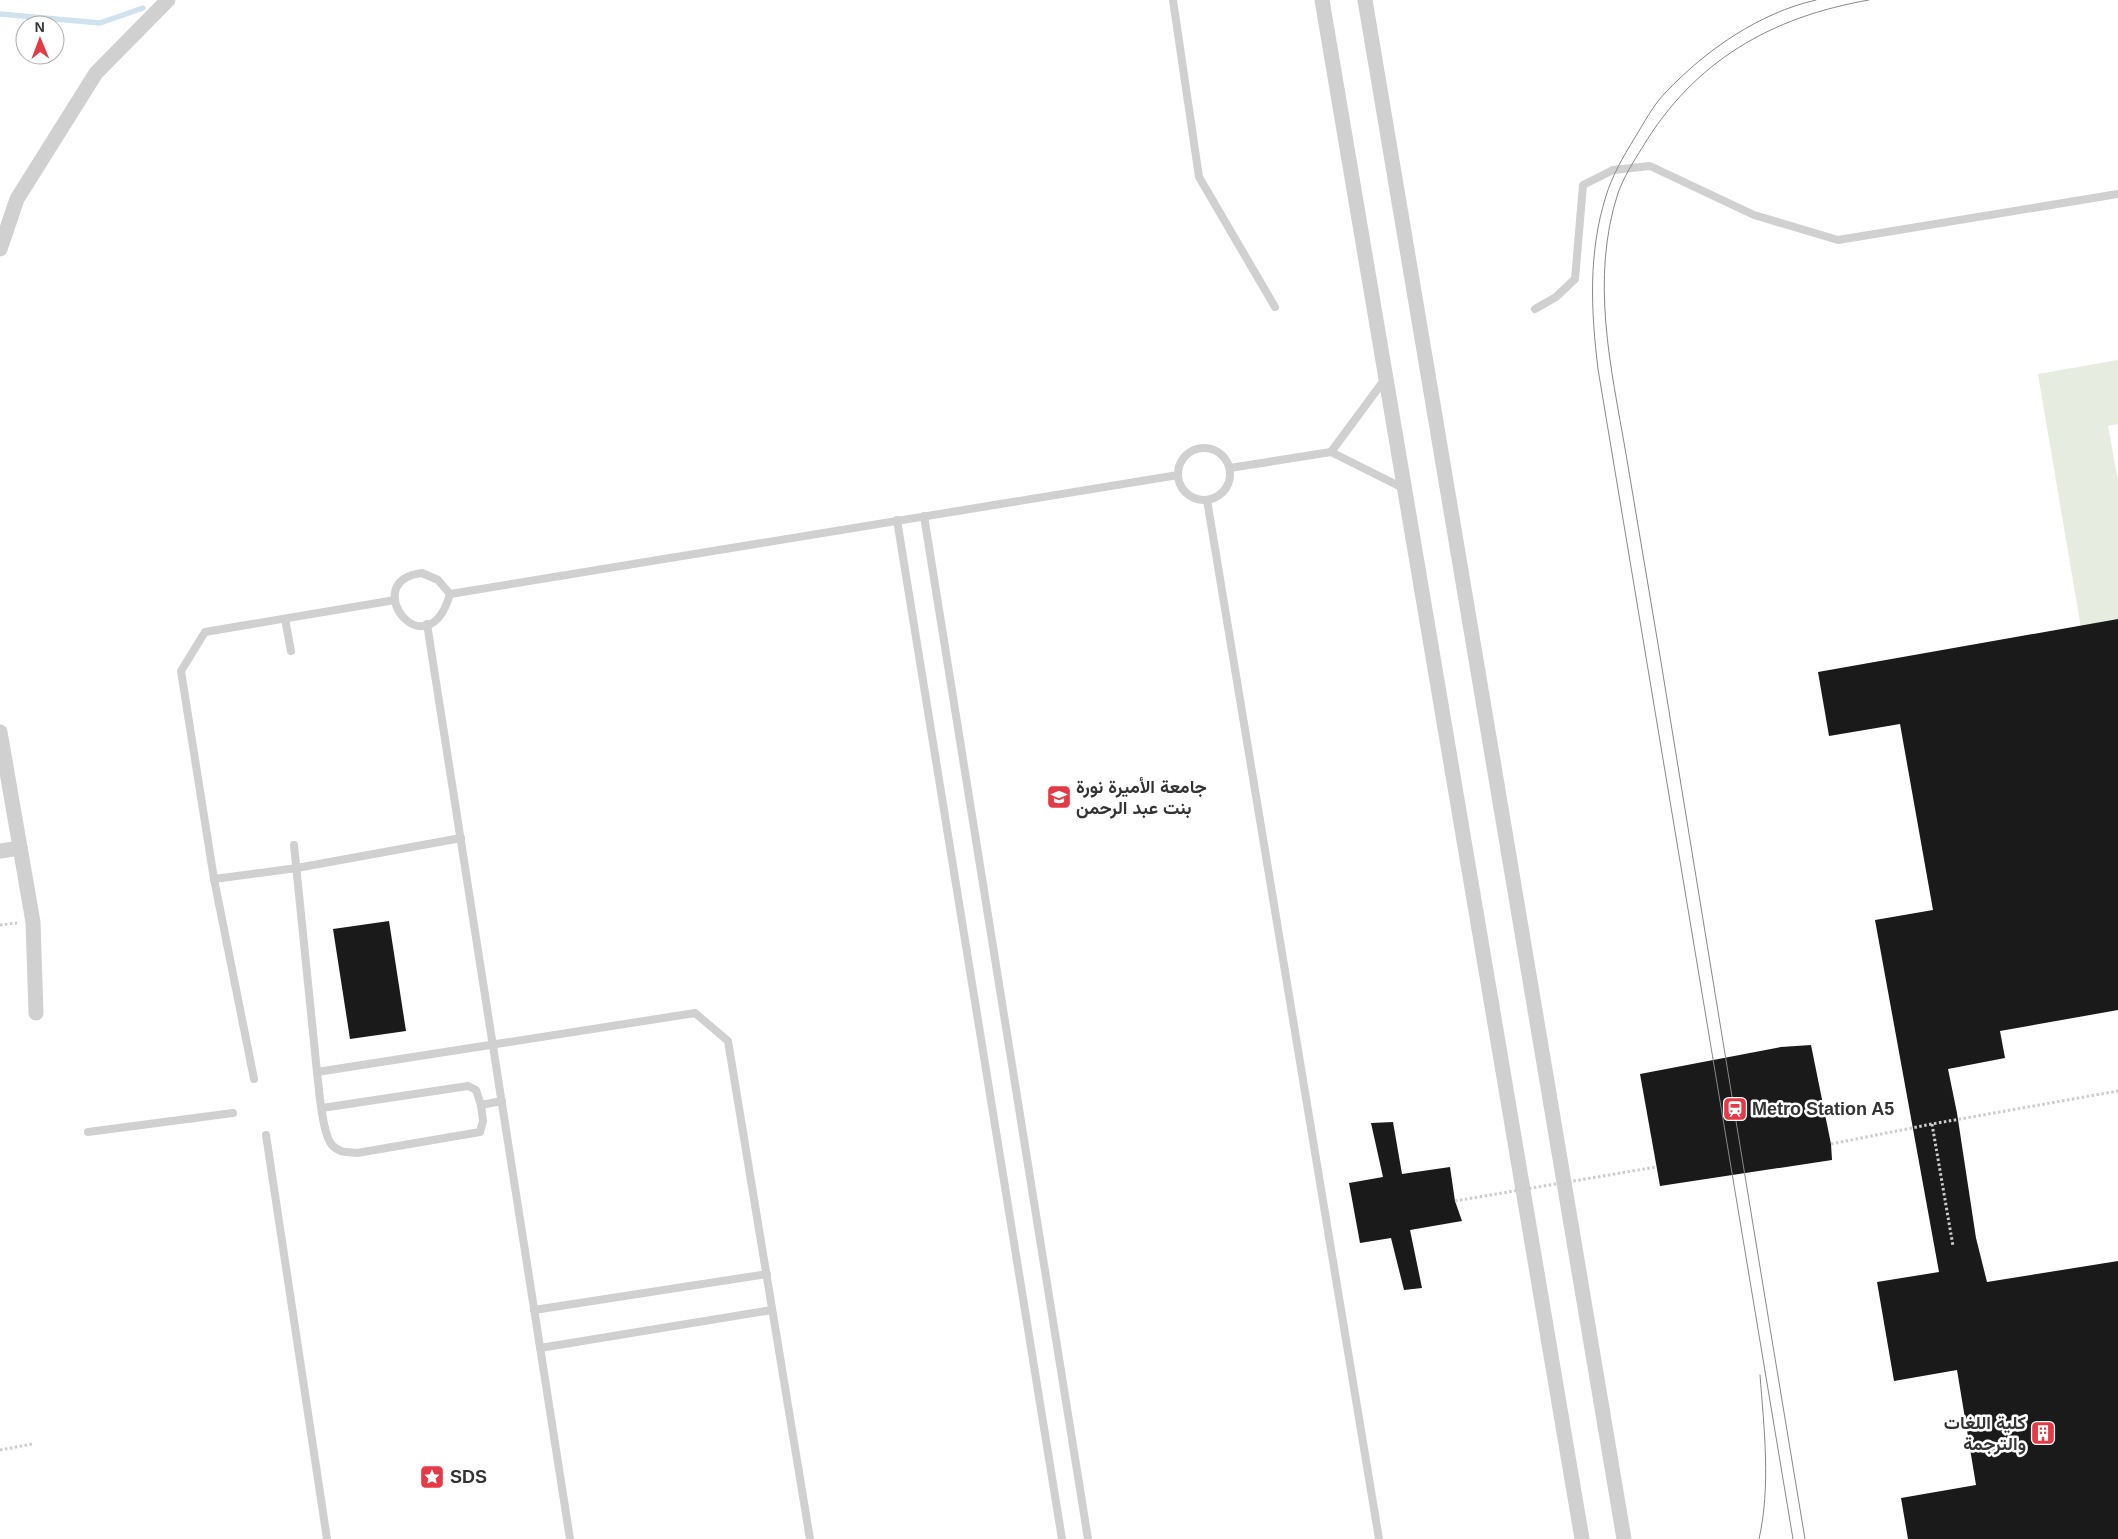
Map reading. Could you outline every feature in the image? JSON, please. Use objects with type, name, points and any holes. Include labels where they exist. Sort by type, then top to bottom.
[{"type":"street","points":[[0,249],[17,199],[96,73],[168,0]]},
{"type":"street","points":[[1322,0],[1582,1539]]},
{"type":"street","points":[[1365,0],[1624,1539]]},
{"type":"street","points":[[0,732],[33,922],[36,1013]]},
{"type":"street","points":[[0,852],[20,848]]},
{"type":"lane","points":[[1173,0],[1199,177],[1275,307]]},
{"type":"lane","points":[[1535,310],[1556,297],[1575,279],[1583,185],[1613,170],[1650,166],[1754,215],[1838,240],[2118,194]]},
{"type":"lane","points":[[1331,452],[1386,378]]},
{"type":"lane","points":[[1196,449],[1213,450],[1221,454],[1230,468],[1228,485],[1222,492],[1207,500],[1198,500],[1184,491],[1179,484],[1178,475],[1182,459],[1196,449]]},
{"type":"lane","points":[[1230,468],[1331,452],[1405,489]]},
{"type":"lane","points":[[450,594],[1178,475]]},
{"type":"lane","points":[[1207,500],[1379,1539]]},
{"type":"lane","points":[[924,516],[1088,1539]]},
{"type":"lane","points":[[897,520],[1062,1539]]},
{"type":"lane","points":[[414,574],[431,575],[450,594],[445,611],[439,618],[427,624],[415,625],[407,622],[400,616],[395,600],[400,584],[414,574]]},
{"type":"lane","points":[[254,1080],[214,880],[181,670],[205,632],[395,600]]},
{"type":"lane","points":[[285,619],[292,651]]},
{"type":"lane","points":[[427,624],[570,1539]]},
{"type":"lane","points":[[214,880],[297,868],[461,838]]},
{"type":"lane","points":[[294,845],[317,1072],[326,1137],[332,1146],[343,1152],[357,1153],[480,1132],[483,1121],[481,1105],[476,1090],[468,1086],[322,1108]]},
{"type":"lane","points":[[317,1072],[695,1013],[728,1041],[810,1539]]},
{"type":"lane","points":[[481,1105],[502,1102]]},
{"type":"lane","points":[[88,1132],[233,1113]]},
{"type":"lane","points":[[266,1135],[327,1539]]},
{"type":"lane","points":[[534,1310],[766,1274]]},
{"type":"lane","points":[[540,1348],[772,1310]]},
{"type":"path","points":[[1831,1144],[2118,1091]]},
{"type":"path","points":[[1932,1124],[1953,1246]]},
{"type":"path","points":[[1456,1201],[1656,1167]]},
{"type":"path","points":[[0,1450],[32,1444]]},
{"type":"shaded area","points":[[2118,360],[2118,424],[2108,426],[2118,481],[2118,628],[2082,634],[2038,374]]},
{"type":"building","points":[[2118,619],[2118,1010],[2000,1031],[2005,1058],[1948,1069],[1957,1113],[1976,1238],[1987,1282],[2118,1261],[2118,1539],[1908,1539],[1901,1498],[1976,1485],[1957,1370],[1894,1381],[1877,1282],[1939,1272],[1875,920],[1933,910],[1900,724],[1829,736],[1818,672]]},
{"type":"building","points":[[389,921],[406,1031],[350,1039],[333,929]]},
{"type":"building","name":"Metro Station A5","points":[[1811,1045],[1831,1144],[1832,1160],[1660,1186],[1640,1074],[1781,1047]]},
{"type":"building","points":[[1393,1122],[1402,1174],[1450,1167],[1455,1201],[1462,1221],[1410,1230],[1422,1288],[1404,1290],[1391,1238],[1360,1243],[1349,1183],[1383,1177],[1371,1123]]},
{"type":"waterway","points":[[0,14],[100,23],[143,8]]},
{"type":"tram line","points":[[1793,1539],[1598,369],[1594,326],[1593,282],[1596,239],[1608,189],[1622,160],[1657,103],[1698,62],[1735,35],[1774,14],[1816,0]]},
{"type":"tram line","points":[[1805,1539],[1656,631],[1614,389],[1606,324],[1605,258],[1610,226],[1623,181],[1663,117],[1686,91],[1711,67],[1738,48],[1768,31],[1800,18],[1869,0]]},
{"type":"tram line","points":[[1759,1539],[1763,1519],[1766,1478],[1760,1375]]},
{"type":"place","name":"جامعة الأميرة نورة بنت عبد الرحمن","points":[[1059,797]]},
{"type":"place","name":"Metro Station A5","points":[[1735,1109]]},
{"type":"place","name":"كلية اللغات والترجمة","points":[[2043,1433]]},
{"type":"place","name":"SDS","points":[[432,1477]]}]
